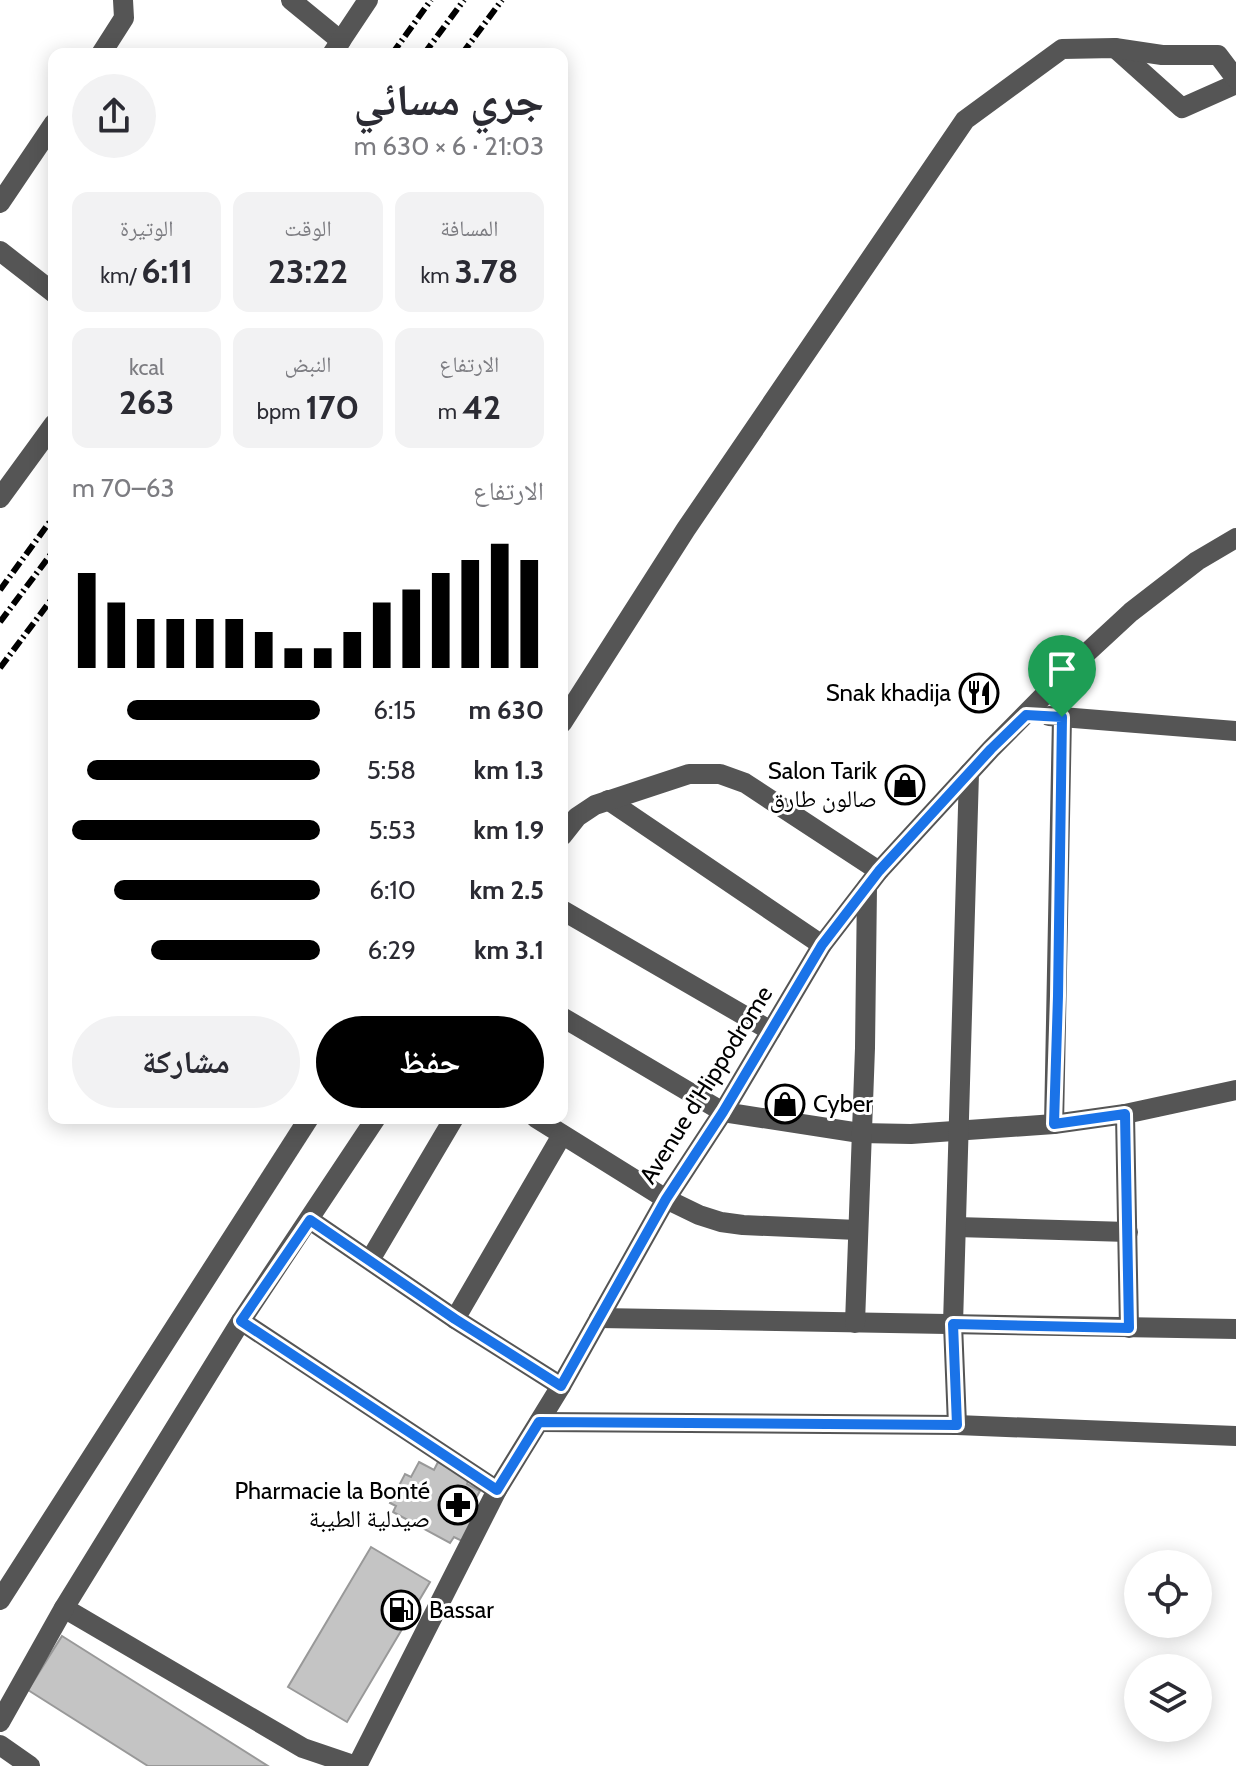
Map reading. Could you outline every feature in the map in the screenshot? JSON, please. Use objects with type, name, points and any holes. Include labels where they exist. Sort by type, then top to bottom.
[{"type":"street","points":[[105,48],[124,18],[123,0]]},
{"type":"street","points":[[291,0],[336,48],[368,0]]},
{"type":"street","points":[[568,714],[686,529],[965,120],[1062,49],[1115,48],[1162,55],[1218,55],[1236,82],[1182,108],[1115,48]]},
{"type":"street","points":[[0,203],[48,132]]},
{"type":"street","points":[[0,251],[48,288]]},
{"type":"street","points":[[0,498],[48,432]]},
{"type":"street","name":"Avenue d'Hippodrome","points":[[357,1766],[497,1490],[561,1386],[666,1199],[723,1112],[822,945],[873,879],[1026,715],[1131,612],[1197,561],[1236,538]]},
{"type":"street","points":[[1026,715],[1236,731]]},
{"type":"street","points":[[1054,1124],[1062,717]]},
{"type":"street","points":[[957,1425],[953,1324],[969,773]]},
{"type":"street","points":[[568,830],[586,810],[608,800],[689,774],[720,774],[745,783],[873,879],[860,1133],[855,1323]]},
{"type":"street","points":[[608,800],[822,945]]},
{"type":"street","points":[[568,913],[771,1031]]},
{"type":"street","points":[[568,1021],[723,1112],[860,1133],[959,1131],[1054,1124],[1125,1114],[1236,1090]]},
{"type":"street","points":[[1125,1114],[1129,1328]]},
{"type":"street","points":[[0,1600],[305,1124]]},
{"type":"street","points":[[0,1722],[64,1608],[241,1321],[372,1124]]},
{"type":"street","points":[[370,1260],[450,1124]]},
{"type":"street","points":[[545,1124],[666,1199],[699,1215],[732,1224],[857,1230]]},
{"type":"street","points":[[455,1319],[562,1135]]},
{"type":"street","points":[[310,1220],[455,1319],[561,1386]]},
{"type":"street","points":[[956,1227],[1128,1232]]},
{"type":"street","points":[[599,1318],[1236,1329]]},
{"type":"street","points":[[241,1321],[497,1490]]},
{"type":"street","points":[[539,1422],[957,1425],[1236,1436]]},
{"type":"street","points":[[64,1608],[303,1748],[357,1766]]},
{"type":"street","points":[[0,1745],[30,1766]]},
{"type":"building","points":[[419,1462],[434,1470],[438,1462],[469,1479],[467,1484],[480,1491],[467,1514],[474,1518],[462,1541],[454,1537],[450,1543],[393,1512],[396,1506],[390,1503],[405,1474],[411,1477]]},
{"type":"building","points":[[371,1547],[430,1582],[347,1722],[288,1687]]},
{"type":"building","points":[[62,1636],[268,1766],[148,1766],[28,1690]]},
{"type":"railway","points":[[396,48],[431,0]]},
{"type":"railway","points":[[428,48],[464,0]]},
{"type":"railway","points":[[466,48],[502,0]]},
{"type":"railway","points":[[0,590],[48,524]]},
{"type":"railway","points":[[0,622],[48,558]]},
{"type":"railway","points":[[0,668],[48,604]]},
{"type":"place","name":"Snak khadija","points":[[979,693]]},
{"type":"place","name":"Salon Tarik صالون طارق","points":[[905,785]]},
{"type":"place","name":"Cyber","points":[[785,1104]]},
{"type":"place","name":"Pharmacie la Bonté صيدلية الطيبة","points":[[458,1505]]},
{"type":"place","name":"Bassar","points":[[401,1610]]},
{"type":"route","points":[[1026,715],[1062,717],[1054,1124],[1125,1114],[1129,1328],[953,1324],[957,1425],[539,1422],[497,1490],[241,1321],[310,1220],[455,1319],[561,1386],[666,1199],[723,1112],[822,945],[879,871],[1026,715]]}]
